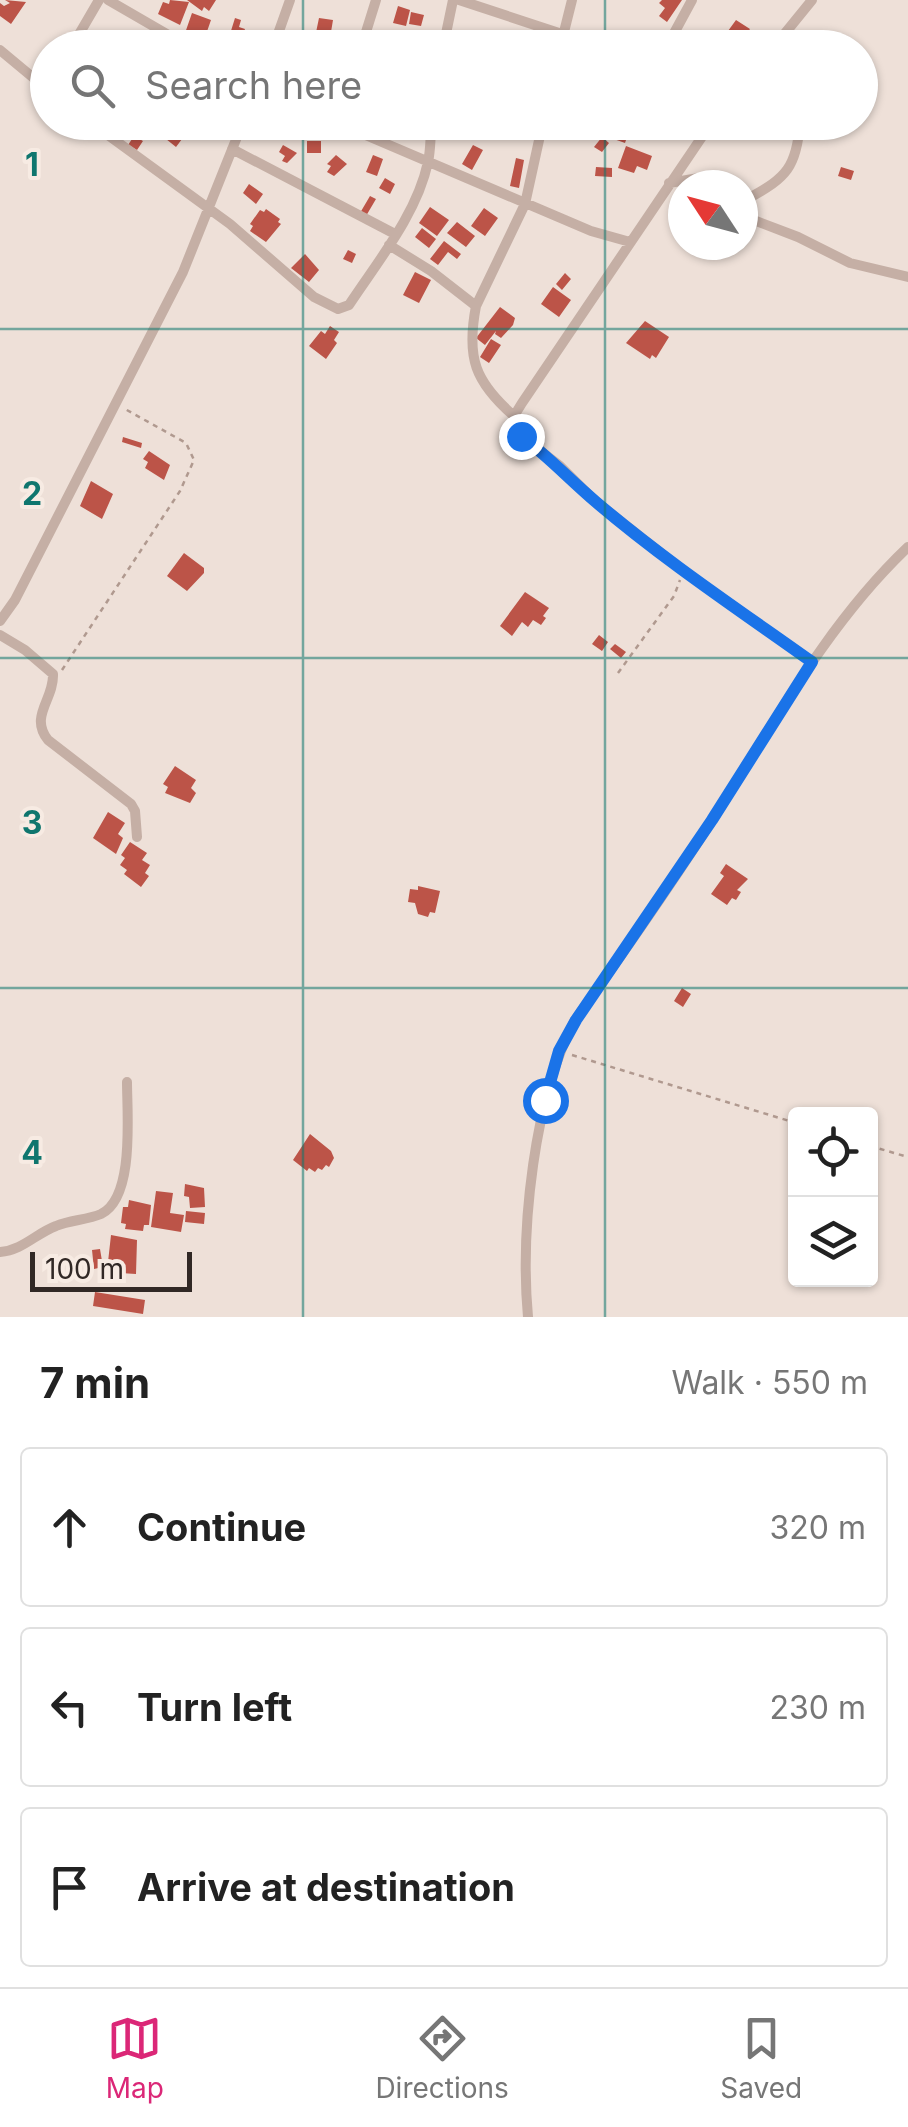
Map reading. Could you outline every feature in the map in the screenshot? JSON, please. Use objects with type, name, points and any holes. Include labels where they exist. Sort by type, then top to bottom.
[{"type":"street","points":[[82,30],[99,0]]},
{"type":"street","points":[[108,0],[160,30]]},
{"type":"street","points":[[280,30],[290,0]]},
{"type":"street","points":[[367,30],[376,0]]},
{"type":"street","points":[[448,30],[456,0],[550,30]]},
{"type":"street","points":[[563,30],[572,0]]},
{"type":"street","points":[[676,30],[692,0]]},
{"type":"street","points":[[787,30],[812,0]]},
{"type":"street","points":[[0,50],[30,73]]},
{"type":"street","points":[[114,140],[230,224],[330,308],[338,309],[349,305],[415,199],[428,162],[430,140]]},
{"type":"street","points":[[0,621],[22,588],[183,272],[235,140]]},
{"type":"street","points":[[380,140],[591,232],[630,242]]},
{"type":"street","points":[[514,416],[487,390],[475,369],[472,352],[476,306],[525,204],[539,140]]},
{"type":"street","points":[[678,170],[699,140]]},
{"type":"street","points":[[758,194],[781,180],[797,140]]},
{"type":"street","points":[[232,149],[395,234]]},
{"type":"street","points":[[668,184],[514,416],[514,425],[521,436],[560,466],[594,500],[680,569],[812,662]]},
{"type":"street","points":[[758,222],[866,269],[908,278]]},
{"type":"street","points":[[389,246],[431,271],[476,306]]},
{"type":"street","points":[[528,1317],[536,1145],[559,1051],[812,662],[880,574],[908,547]]},
{"type":"street","points":[[0,635],[47,667],[54,682],[40,713],[40,730],[131,804],[137,837]]},
{"type":"street","points":[[0,1252],[23,1247],[52,1227],[102,1213],[112,1204],[120,1193],[127,1082]]},
{"type":"path","points":[[54,682],[180,491],[194,460],[191,449],[174,434],[115,404]]},
{"type":"path","points":[[618,672],[674,596],[680,569]]},
{"type":"path","points":[[559,1051],[788,1121]]},
{"type":"path","points":[[878,1148],[908,1157]]},
{"type":"building","points":[[5,0],[26,2],[11,24],[0,16],[0,3],[10,3]]},
{"type":"building","points":[[170,0],[189,2],[180,25],[158,14],[163,2],[169,4]]},
{"type":"building","points":[[187,0],[216,0],[209,11],[204,7],[202,11]]},
{"type":"building","points":[[682,0],[667,22],[659,16],[665,8],[659,3]]},
{"type":"building","points":[[398,6],[410,10],[406,26],[393,23]]},
{"type":"building","points":[[411,12],[424,15],[421,26],[409,24]]},
{"type":"building","points":[[192,13],[211,20],[208,30],[186,30]]},
{"type":"building","points":[[235,18],[241,20],[239,27],[245,30],[231,30]]},
{"type":"building","points":[[319,18],[333,20],[331,30],[316,30]]},
{"type":"building","points":[[736,20],[750,29],[749,30],[729,30]]},
{"type":"building","points":[[131,140],[143,141],[137,150],[128,145]]},
{"type":"building","points":[[600,140],[609,143],[602,152],[594,147]]},
{"type":"building","points":[[307,141],[321,141],[321,153],[307,153]]},
{"type":"building","points":[[283,145],[297,153],[287,163],[279,152]]},
{"type":"building","points":[[473,145],[483,150],[472,170],[462,164]]},
{"type":"building","points":[[626,146],[652,156],[647,170],[637,166],[634,173],[618,168]]},
{"type":"building","points":[[336,155],[347,164],[334,176],[327,172],[331,166],[327,164]]},
{"type":"building","points":[[373,155],[383,159],[377,176],[366,172]]},
{"type":"building","points":[[516,158],[524,160],[519,188],[510,186]]},
{"type":"building","points":[[596,167],[612,168],[612,177],[595,176]]},
{"type":"building","points":[[841,167],[854,171],[851,180],[838,176]]},
{"type":"building","points":[[385,178],[395,184],[390,194],[379,188]]},
{"type":"building","points":[[249,184],[263,194],[256,204],[243,193]]},
{"type":"building","points":[[370,196],[376,199],[366,216],[360,213]]},
{"type":"building","points":[[430,207],[449,220],[437,236],[419,223]]},
{"type":"building","points":[[484,208],[498,218],[485,236],[471,226]]},
{"type":"building","points":[[266,209],[281,224],[266,242],[250,231],[250,224],[260,210]]},
{"type":"building","points":[[457,222],[475,236],[466,247],[447,233]]},
{"type":"building","points":[[422,228],[436,239],[429,248],[415,237]]},
{"type":"building","points":[[444,241],[461,254],[457,259],[448,252],[438,265],[430,259]]},
{"type":"building","points":[[348,250],[356,254],[352,263],[343,259]]},
{"type":"building","points":[[305,254],[319,270],[309,282],[291,268]]},
{"type":"building","points":[[415,272],[431,280],[419,303],[403,295]]},
{"type":"building","points":[[565,273],[571,279],[562,290],[556,284]]},
{"type":"building","points":[[553,287],[571,300],[559,317],[541,304]]},
{"type":"building","points":[[500,307],[515,318],[513,325],[501,338],[496,331],[485,345],[476,338]]},
{"type":"building","points":[[645,321],[669,337],[656,358],[652,355],[650,359],[626,343]]},
{"type":"building","points":[[330,326],[339,332],[326,359],[309,346]]},
{"type":"building","points":[[491,339],[501,345],[489,363],[480,357]]},
{"type":"building","points":[[123,437],[142,443],[141,448],[122,442]]},
{"type":"building","points":[[149,451],[170,465],[164,480],[145,468],[148,462],[143,459]]},
{"type":"building","points":[[91,481],[113,494],[102,519],[80,506]]},
{"type":"building","points":[[184,553],[204,568],[187,591],[167,576]]},
{"type":"building","points":[[525,592],[549,608],[541,625],[533,620],[528,627],[522,622],[512,636],[500,626]]},
{"type":"building","points":[[599,635],[608,642],[602,651],[592,644]]},
{"type":"building","points":[[615,644],[626,652],[621,658],[610,649]]},
{"type":"building","points":[[175,766],[196,780],[191,788],[196,793],[190,803],[165,793],[168,787],[163,784]]},
{"type":"building","points":[[108,812],[125,823],[118,834],[123,838],[116,854],[93,838]]},
{"type":"building","points":[[130,842],[147,853],[142,860],[150,865],[145,873],[149,876],[141,887],[124,874],[127,870],[120,865],[125,858],[121,855]]},
{"type":"building","points":[[726,864],[748,879],[737,890],[741,892],[736,900],[732,898],[727,905],[711,894],[724,876],[720,873]]},
{"type":"building","points":[[418,886],[440,891],[435,913],[430,912],[428,917],[418,914],[415,903],[408,902],[410,889],[418,890]]},
{"type":"building","points":[[682,988],[691,994],[683,1007],[674,1001]]},
{"type":"building","points":[[310,1134],[334,1158],[329,1167],[315,1172],[293,1160]]},
{"type":"building","points":[[185,1184],[204,1188],[205,1207],[190,1208],[189,1197],[184,1196]]},
{"type":"building","points":[[156,1191],[173,1193],[170,1213],[184,1215],[181,1232],[151,1227]]},
{"type":"building","points":[[129,1200],[151,1205],[149,1225],[144,1225],[143,1231],[125,1229],[126,1224],[121,1223],[123,1207],[128,1207]]},
{"type":"building","points":[[186,1211],[205,1213],[204,1224],[185,1222]]},
{"type":"building","points":[[111,1235],[137,1240],[136,1274],[120,1273],[120,1263],[108,1262]]},
{"type":"building","points":[[100,1249],[103,1267],[94,1269],[92,1250]]},
{"type":"building","points":[[95,1292],[145,1300],[143,1314],[93,1306]]},
{"type":"route","points":[[521,436],[680,569],[812,662],[657,904],[576,1020],[559,1051],[545,1100]]}]
